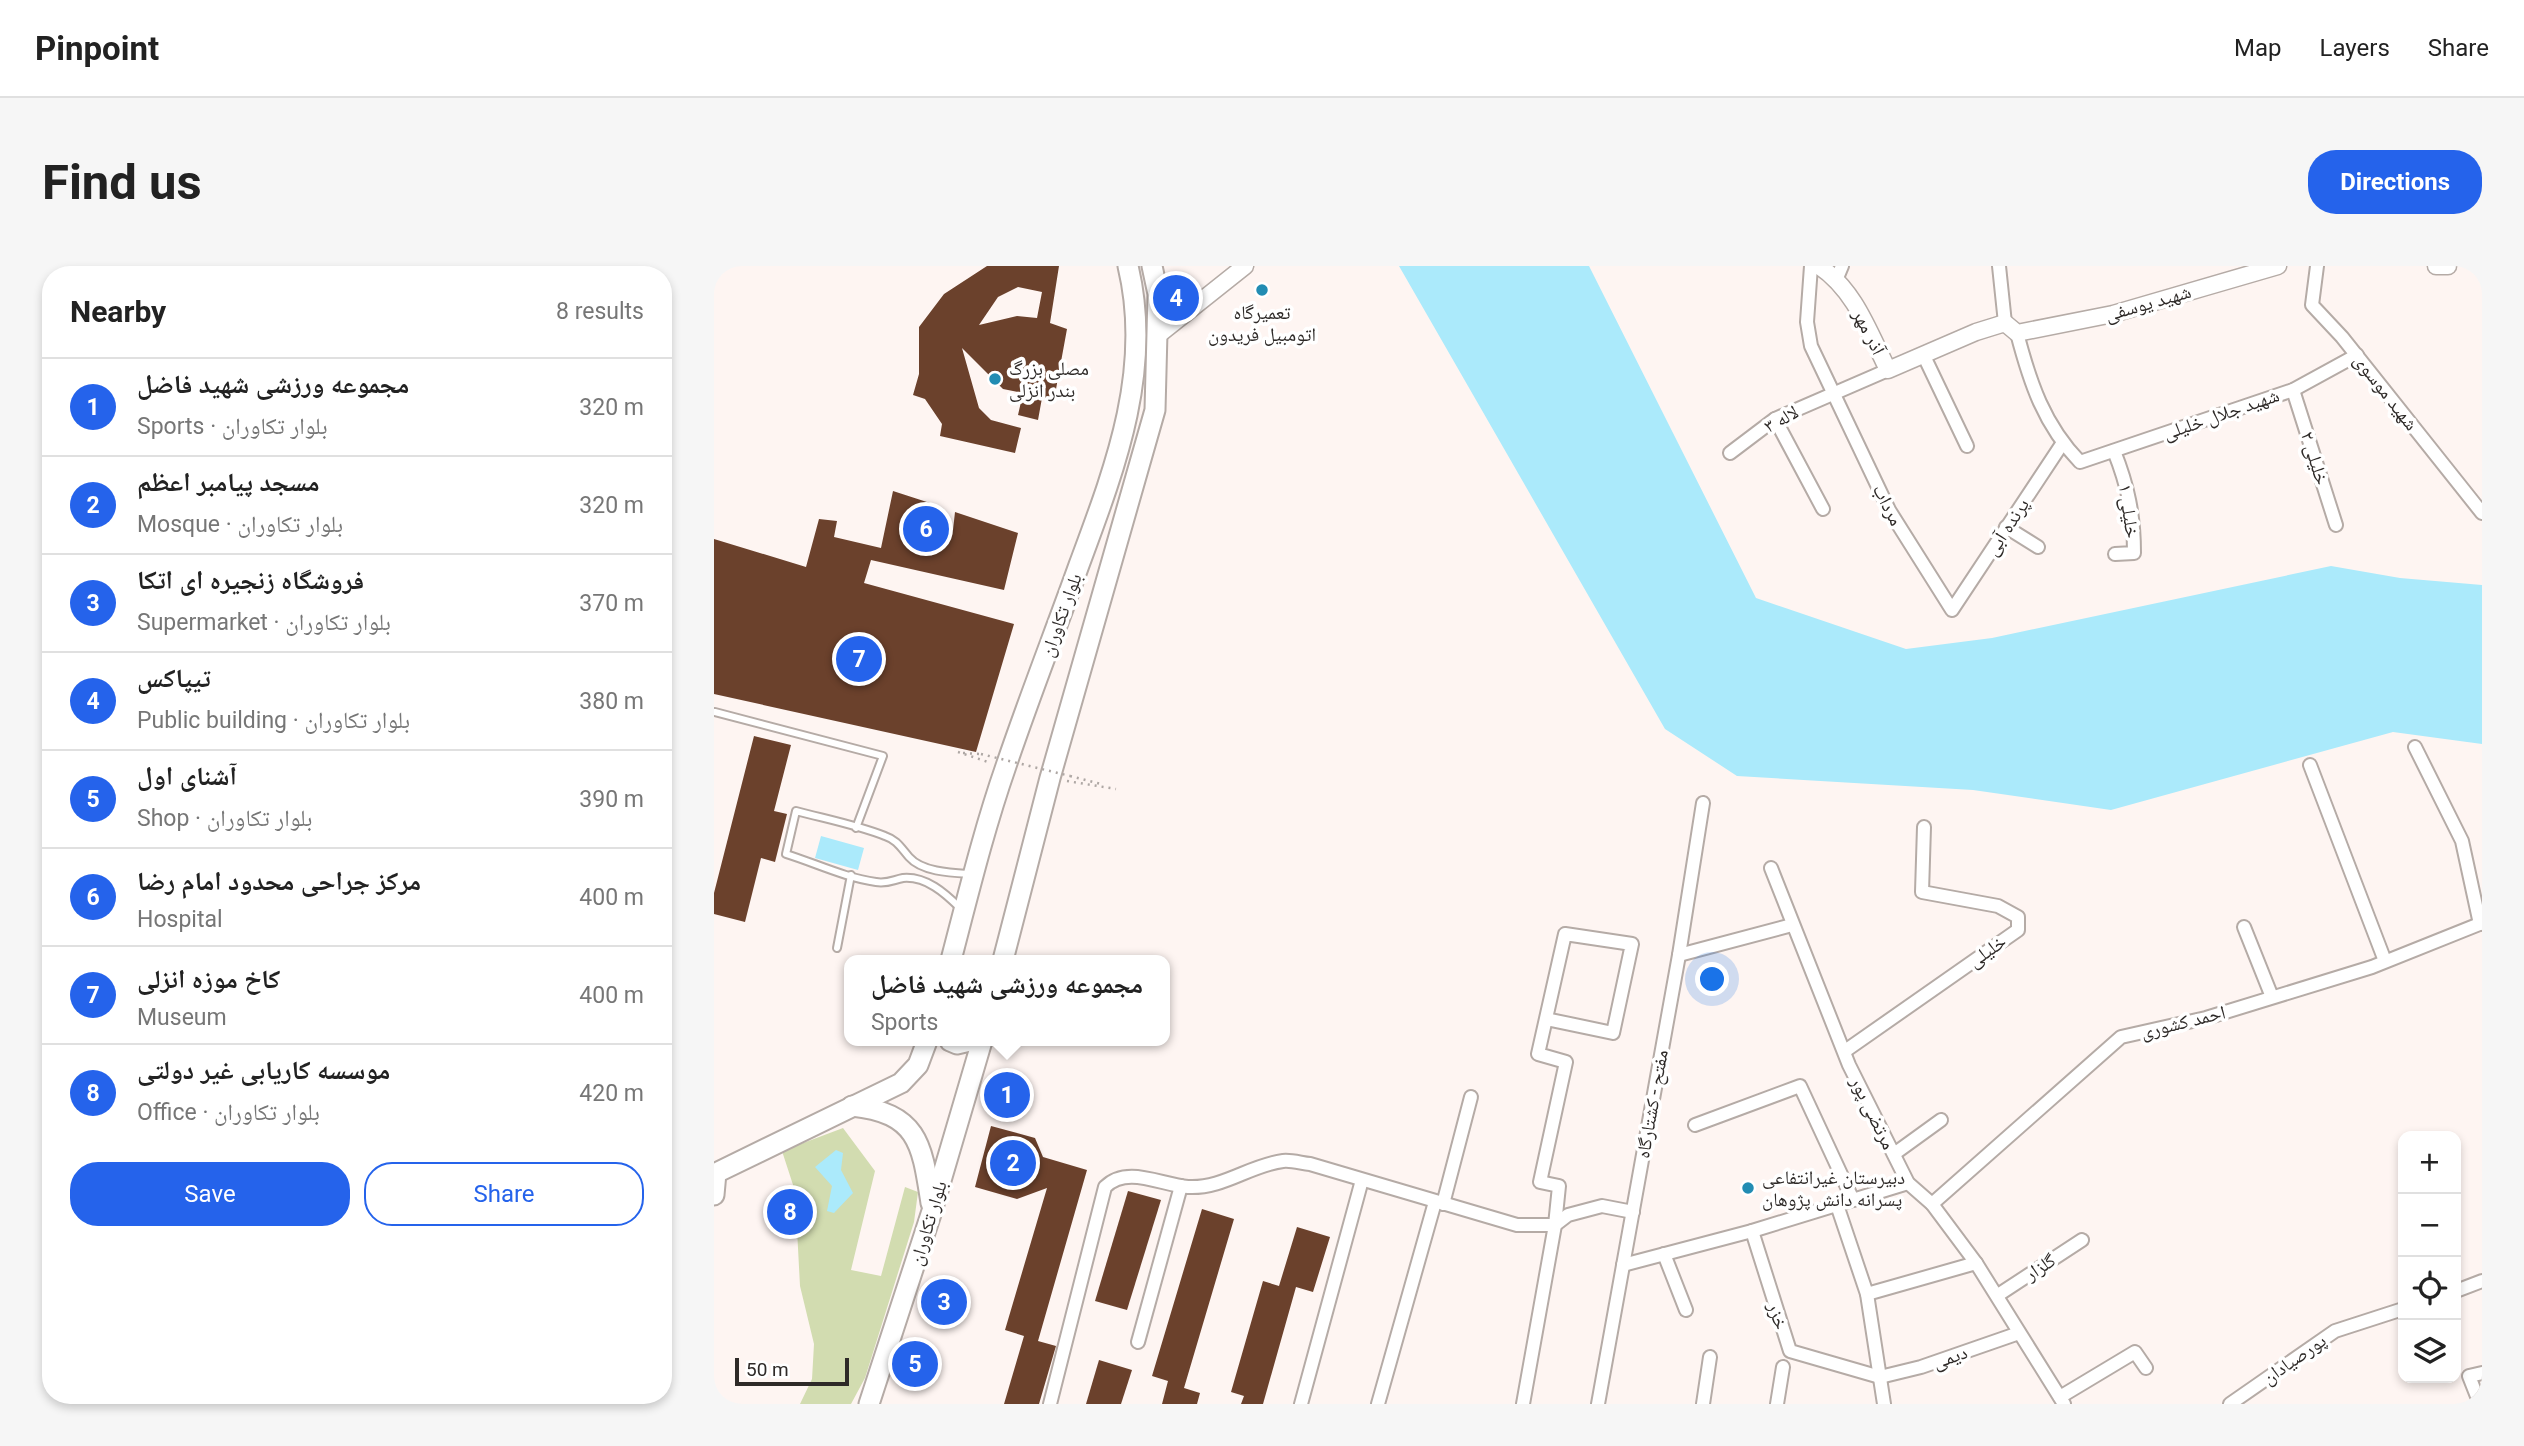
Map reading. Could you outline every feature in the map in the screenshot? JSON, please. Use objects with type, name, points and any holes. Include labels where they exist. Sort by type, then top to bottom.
[{"type":"main road","name":"بلوار تکاوران","points":[[952,955],[1005,768],[1109,484],[1130,406],[1137,354],[1135,296],[1128,266]]},
{"type":"main road","name":"بلوار تکاوران","points":[[1004,955],[1050,778],[1155,410],[1157,293],[1152,266]]},
{"type":"main road","points":[[714,1195],[716,1173],[901,1083],[918,1065],[925,1046]]},
{"type":"main road","name":"بلوار تکاوران","points":[[869,1404],[932,1211],[981,1046]]},
{"type":"main road","points":[[852,1106],[881,1111],[901,1120],[912,1130],[924,1154],[932,1211]]},
{"type":"street","points":[[1157,336],[1245,266]]},
{"type":"street","name":"مرداب","points":[[1811,266],[1807,322],[1811,346],[1889,510],[1952,610]]},
{"type":"street","name":"آذر مهر","points":[[1819,266],[1839,272],[1888,370],[1923,354],[2011,328]]},
{"type":"street","points":[[1999,266],[2011,328],[2030,387],[2062,444]]},
{"type":"street","name":"شهید یوسفی","points":[[2011,328],[2113,314],[2278,266]]},
{"type":"street","name":"شهید موسوی","points":[[2317,266],[2312,305],[2357,355],[2482,513]]},
{"type":"street","points":[[2436,266],[2448,266]]},
{"type":"street","points":[[1923,354],[1968,446]]},
{"type":"street","name":"شهید جلال خلیلی","points":[[2062,444],[2080,463],[2293,390],[2357,355]]},
{"type":"street","name":"لاله ۳","points":[[1730,453],[1774,419],[1888,370]]},
{"type":"street","name":"خلیلی ۲","points":[[2293,390],[2336,526]]},
{"type":"street","points":[[1774,419],[1823,509]]},
{"type":"street","name":"پرنده آبی","points":[[1952,610],[2062,444]]},
{"type":"street","name":"خلیلی ۱","points":[[2114,451],[2129,490],[2134,521],[2134,553],[2115,554]]},
{"type":"street","points":[[2006,527],[2038,547]]},
{"type":"street","points":[[2416,747],[2462,842],[2481,924]]},
{"type":"street","points":[[2310,765],[2385,961]]},
{"type":"street","name":"مفتح - کشتارگاه","points":[[1598,1404],[1679,955],[1703,803]]},
{"type":"street","name":"خلیلی","points":[[1845,1051],[2018,930],[2018,917],[1998,906],[1922,892],[1924,827]]},
{"type":"street","name":"مرتضی پور","points":[[1770,868],[1845,1051],[1908,1183],[1932,1204],[1976,1263],[2062,1401]]},
{"type":"street","name":"احمد کشوری","points":[[1932,1204],[2121,1037],[2206,1018],[2385,961],[2481,924]]},
{"type":"street","points":[[1679,955],[1792,925]]},
{"type":"street","points":[[2244,927],[2272,997]]},
{"type":"street","points":[[1523,1404],[1555,1225],[1559,1186],[1541,1182],[1566,1062],[1538,1054],[1565,934],[1632,944],[1613,1032],[1546,1019]]},
{"type":"street","points":[[1695,1125],[1800,1086],[1853,1200]]},
{"type":"street","points":[[1378,1404],[1471,1097]]},
{"type":"street","points":[[1894,1154],[1941,1120]]},
{"type":"street","points":[[1051,1404],[1105,1188],[1113,1179],[1127,1177],[1181,1186],[1206,1186],[1282,1161],[1310,1164],[1517,1225],[1555,1225],[1568,1215],[1602,1206],[1633,1212]]},
{"type":"street","points":[[1301,1404],[1362,1180]]},
{"type":"street","points":[[1623,1265],[1752,1231],[1908,1183]]},
{"type":"street","points":[[1138,1342],[1181,1186]]},
{"type":"street","points":[[1837,1205],[1867,1294],[1884,1404]]},
{"type":"street","name":"خزر","points":[[1752,1231],[1790,1352],[1880,1377]]},
{"type":"street","name":"گلزار","points":[[1998,1295],[2082,1240]]},
{"type":"street","points":[[1664,1254],[1686,1310]]},
{"type":"street","points":[[1867,1294],[1976,1263]]},
{"type":"street","points":[[2461,1289],[2482,1281]]},
{"type":"street","name":"پورصیادان","points":[[2230,1404],[2335,1331],[2398,1312]]},
{"type":"street","name":"دیمی","points":[[1880,1377],[1921,1367],[2019,1333]]},
{"type":"street","points":[[2062,1401],[2135,1352],[2146,1368]]},
{"type":"street","points":[[1703,1404],[1710,1357]]},
{"type":"street","points":[[1777,1404],[1783,1367]]},
{"type":"street","points":[[2480,1404],[2469,1376],[2482,1373]]},
{"type":"lane","points":[[715,712],[883,756],[856,828]]},
{"type":"lane","points":[[964,911],[944,892],[923,881],[903,878],[891,883],[875,882],[786,854],[796,811],[887,836],[902,846],[910,859],[946,873],[973,874]]},
{"type":"lane","points":[[837,948],[851,875]]},
{"type":"path","points":[[1005,768],[958,752],[981,754],[1116,789],[1050,778]]},
{"type":"green space","points":[[843,1128],[875,1171],[851,1270],[881,1276],[905,1187],[918,1192],[914,1222],[865,1378],[851,1404],[800,1404],[812,1379],[814,1344],[800,1286],[795,1191],[782,1151]]},
{"type":"water","points":[[1399,266],[1589,266],[1756,598],[1906,649],[1992,638],[2331,566],[2400,578],[2482,585],[2482,744],[2393,732],[2111,810],[1973,790],[1737,776],[1665,729]]},
{"type":"water","points":[[821,836],[864,848],[858,870],[815,858]]},
{"type":"water","points":[[836,1150],[843,1153],[841,1170],[853,1193],[834,1213],[827,1211],[832,1186],[815,1167]]},
{"type":"building","points":[[987,266],[1059,266],[1050,323],[1067,329],[1054,400],[1042,398],[1038,420],[1018,415],[1023,393],[1003,389],[962,348],[979,408],[991,420],[1021,428],[1015,453],[940,436],[942,424],[925,399],[913,395],[919,374],[919,327],[944,294]],"holes":[[[1018,287],[1042,292],[1037,318],[1017,316],[979,325],[998,297]]]},
{"type":"building","points":[[893,491],[930,503],[925,524],[953,530],[955,512],[1018,533],[1004,590],[871,560],[864,583],[1014,624],[976,752],[714,694],[714,539],[806,567],[819,519],[837,521],[834,537],[881,548]]},
{"type":"building","points":[[754,736],[791,745],[774,811],[787,814],[775,862],[761,858],[745,922],[714,914],[714,893]]},
{"type":"building","points":[[991,1126],[1035,1138],[1043,1157],[1087,1170],[1038,1341],[1056,1346],[1039,1404],[1004,1404],[1024,1336],[1005,1330],[1047,1188],[1017,1199],[975,1187]]},
{"type":"building","points":[[1128,1191],[1161,1200],[1127,1310],[1095,1301]]},
{"type":"building","points":[[1202,1209],[1234,1219],[1184,1388],[1200,1393],[1197,1404],[1162,1404],[1168,1381],[1152,1376]]},
{"type":"building","points":[[1297,1227],[1330,1237],[1313,1292],[1296,1287],[1263,1404],[1241,1404],[1244,1396],[1231,1392],[1263,1281],[1279,1286]]},
{"type":"building","points":[[1099,1360],[1132,1370],[1121,1404],[1086,1404]]},
{"type":"place","name":"تعمیرگاه اتومبیل فریدون","points":[[1262,290]]},
{"type":"place","name":"تیپاکس","points":[[1176,298]]},
{"type":"place","name":"مصلی بزرگ بندر انزلی","points":[[995,379]]},
{"type":"place","name":"مرکز جراحی محدود امام رضا","points":[[926,529]]},
{"type":"place","name":"کاخ موزه انزلی","points":[[859,659]]},
{"type":"place","name":"مجموعه ورزشی شهید فاضل","points":[[1007,1095]]},
{"type":"place","name":"مسجد پیامبر اعظم","points":[[1013,1163]]},
{"type":"place","name":"دبیرستان غیرانتفاعی پسرانه دانش پژوهان","points":[[1748,1188]]},
{"type":"place","name":"موسسه کاریابی غیر دولتی","points":[[790,1212]]},
{"type":"place","name":"فروشگاه زنجیره ای اتکا","points":[[944,1302]]},
{"type":"place","name":"آشنای اول","points":[[915,1364]]}]
